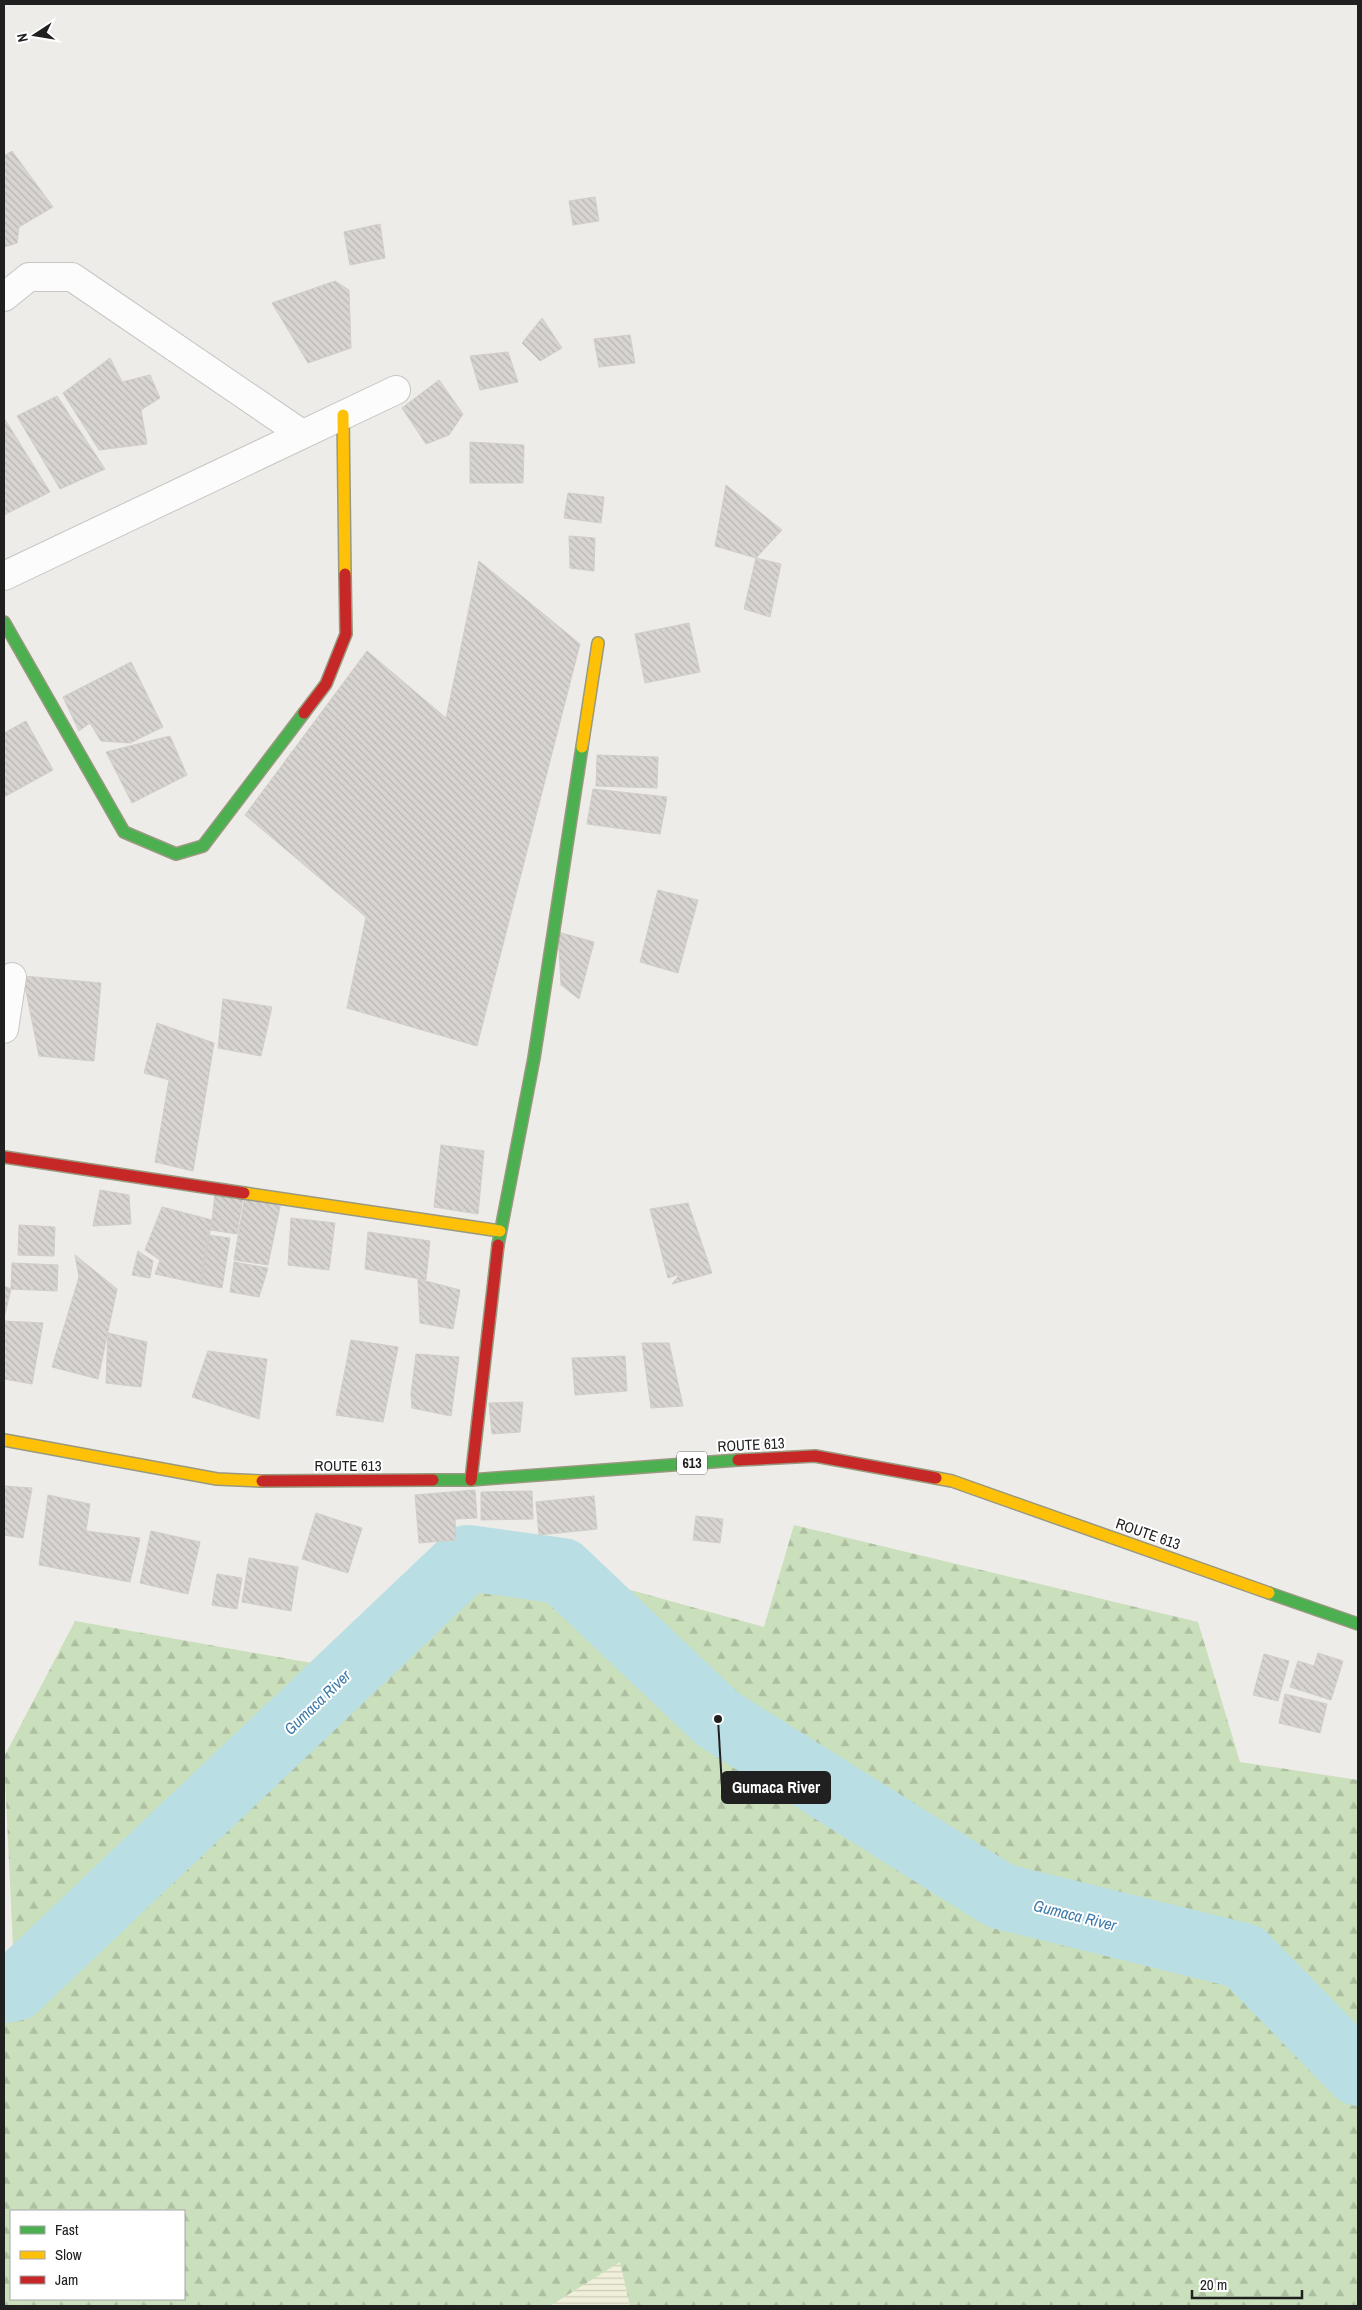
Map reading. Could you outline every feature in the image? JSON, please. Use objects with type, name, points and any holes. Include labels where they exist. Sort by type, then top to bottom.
[{"type":"street","points":[[4,297],[29,277],[72,277],[302,434]]},
{"type":"street","points":[[4,576],[396,390]]},
{"type":"street","points":[[4,622],[124,832],[176,854],[203,846],[326,684],[346,634],[343,415]]},
{"type":"street","points":[[471,1480],[500,1230],[534,1058],[598,643]]},
{"type":"street","points":[[4,1029],[12,977]]},
{"type":"street","points":[[4,1157],[500,1230]]},
{"type":"street","name":"ROUTE 613","points":[[4,1440],[217,1479],[471,1480],[639,1466],[815,1456],[952,1481],[1358,1624]]},
{"type":"green space","points":[[794,1525],[1198,1622],[1240,1762],[1358,1780],[1358,2306],[630,2306],[620,2262],[550,2306],[4,2306],[4,1990],[15,1988],[4,1757],[75,1621],[351,1670],[482,1542],[562,1571],[764,1627]]},
{"type":"green space","points":[[620,2261],[630,2306],[550,2306]]},
{"type":"building","points":[[12,151],[53,207],[19,227],[17,243],[4,247],[4,156]]},
{"type":"building","points":[[595,197],[599,221],[573,225],[569,201]]},
{"type":"building","points":[[380,224],[385,258],[350,265],[344,232]]},
{"type":"building","points":[[335,281],[349,290],[351,348],[308,363],[272,303]]},
{"type":"building","points":[[542,318],[562,348],[540,361],[522,343]]},
{"type":"building","points":[[630,335],[635,363],[599,367],[594,339]]},
{"type":"building","points":[[508,352],[518,382],[480,390],[470,356]]},
{"type":"building","points":[[110,358],[122,382],[150,375],[160,398],[141,410],[147,444],[99,450],[63,393]]},
{"type":"building","points":[[439,380],[463,414],[449,435],[426,444],[402,408]]},
{"type":"building","points":[[57,396],[105,469],[60,489],[17,416]]},
{"type":"building","points":[[4,418],[50,492],[4,515]]},
{"type":"building","points":[[470,442],[524,445],[523,483],[470,483]]},
{"type":"building","points":[[726,485],[782,530],[756,558],[715,546]]},
{"type":"building","points":[[568,493],[604,497],[601,523],[564,518]]},
{"type":"building","points":[[569,536],[595,538],[594,571],[570,568]]},
{"type":"building","points":[[756,558],[781,564],[770,617],[744,609]]},
{"type":"building","points":[[479,561],[580,644],[477,1046],[347,1008],[366,917],[245,815],[367,651],[446,718]]},
{"type":"building","points":[[689,623],[700,672],[645,683],[635,634]]},
{"type":"building","points":[[131,662],[163,727],[130,743],[101,741],[90,723],[79,731],[63,697]]},
{"type":"building","points":[[26,721],[53,770],[4,797],[4,733]]},
{"type":"building","points":[[170,736],[187,775],[132,803],[106,752]]},
{"type":"building","points":[[597,755],[658,757],[657,788],[596,786]]},
{"type":"building","points":[[593,789],[667,797],[660,834],[587,824]]},
{"type":"building","points":[[658,890],[698,900],[678,973],[640,962]]},
{"type":"building","points":[[558,932],[594,942],[579,999],[561,985]]},
{"type":"building","points":[[23,976],[101,983],[94,1061],[39,1056]]},
{"type":"building","points":[[223,999],[272,1007],[261,1056],[218,1048]]},
{"type":"building","points":[[157,1023],[214,1043],[193,1171],[155,1162],[169,1080],[144,1073]]},
{"type":"building","points":[[441,1145],[484,1151],[478,1214],[434,1207]]},
{"type":"building","points":[[100,1190],[129,1195],[131,1224],[93,1226]]},
{"type":"building","points":[[215,1193],[243,1197],[237,1234],[211,1230]]},
{"type":"building","points":[[245,1196],[281,1202],[268,1265],[234,1260]]},
{"type":"building","points":[[688,1203],[712,1273],[672,1284],[680,1274],[668,1278],[650,1209]]},
{"type":"building","points":[[162,1207],[212,1220],[201,1284],[155,1274],[160,1260],[145,1250]]},
{"type":"building","points":[[291,1218],[335,1223],[329,1270],[288,1265]]},
{"type":"building","points":[[19,1225],[55,1227],[54,1256],[18,1255]]},
{"type":"building","points":[[368,1232],[430,1241],[426,1280],[365,1269]]},
{"type":"building","points":[[207,1235],[230,1238],[222,1288],[201,1284]]},
{"type":"building","points":[[138,1251],[153,1261],[150,1278],[132,1275]]},
{"type":"building","points":[[75,1255],[117,1289],[98,1379],[52,1367],[79,1277]]},
{"type":"building","points":[[234,1262],[268,1268],[259,1297],[230,1292]]},
{"type":"building","points":[[12,1263],[58,1265],[57,1291],[11,1289]]},
{"type":"building","points":[[418,1279],[460,1290],[453,1329],[420,1323]]},
{"type":"building","points":[[4,1286],[11,1289],[4,1318]]},
{"type":"building","points":[[4,1321],[43,1323],[32,1384],[4,1379]]},
{"type":"building","points":[[108,1333],[147,1342],[141,1387],[106,1383]]},
{"type":"building","points":[[351,1340],[398,1347],[383,1422],[336,1415]]},
{"type":"building","points":[[642,1343],[669,1343],[683,1406],[651,1408]]},
{"type":"building","points":[[208,1351],[267,1359],[259,1419],[192,1397]]},
{"type":"building","points":[[416,1354],[459,1357],[451,1416],[412,1408],[411,1394]]},
{"type":"building","points":[[625,1356],[627,1391],[575,1395],[572,1358]]},
{"type":"building","points":[[523,1402],[520,1432],[492,1434],[489,1403]]},
{"type":"building","points":[[4,1486],[32,1488],[23,1538],[4,1535]]},
{"type":"building","points":[[475,1490],[477,1518],[455,1519],[456,1540],[419,1543],[415,1495]]},
{"type":"building","points":[[532,1491],[533,1519],[481,1520],[481,1492]]},
{"type":"building","points":[[48,1495],[90,1504],[86,1531],[140,1538],[130,1582],[39,1565]]},
{"type":"building","points":[[594,1496],[597,1529],[539,1535],[536,1502]]},
{"type":"building","points":[[316,1513],[362,1528],[348,1573],[302,1559]]},
{"type":"building","points":[[696,1516],[723,1519],[720,1543],[693,1540]]},
{"type":"building","points":[[151,1531],[200,1542],[188,1594],[140,1583]]},
{"type":"building","points":[[249,1558],[298,1567],[291,1611],[242,1602]]},
{"type":"building","points":[[217,1574],[242,1578],[237,1609],[212,1605]]},
{"type":"building","points":[[1318,1653],[1343,1661],[1331,1700],[1290,1687],[1298,1661],[1314,1666]]},
{"type":"building","points":[[1264,1654],[1289,1661],[1278,1701],[1253,1695]]},
{"type":"building","points":[[1285,1694],[1327,1704],[1320,1733],[1279,1723]]},
{"type":"waterway","name":"Gumaca River","points":[[4,1990],[15,1988],[468,1558],[562,1571],[718,1719],[1000,1896],[1244,1956],[1358,2073]]},
{"type":"traffic: fast","points":[[4,622],[124,832],[176,854],[203,846],[304,713]]},
{"type":"traffic: fast","points":[[498,1245],[534,1058],[582,747]]},
{"type":"traffic: fast","points":[[433,1480],[471,1480],[738,1460]]},
{"type":"traffic: fast","points":[[1269,1593],[1358,1624]]},
{"type":"traffic: slow","points":[[343,415],[345,574]]},
{"type":"traffic: slow","points":[[582,747],[598,643]]},
{"type":"traffic: slow","points":[[244,1193],[500,1231]]},
{"type":"traffic: slow","points":[[4,1440],[217,1479],[262,1481]]},
{"type":"traffic: slow","points":[[936,1478],[952,1481],[1269,1593]]},
{"type":"traffic: jam","points":[[304,713],[326,684],[346,634],[345,574]]},
{"type":"traffic: jam","points":[[4,1157],[244,1193]]},
{"type":"traffic: jam","points":[[471,1480],[498,1245]]},
{"type":"traffic: jam","points":[[738,1460],[815,1456],[936,1478]]},
{"type":"traffic: jam","points":[[262,1481],[433,1480]]},
{"type":"place","name":"Gumaca River","points":[[718,1719]]}]
